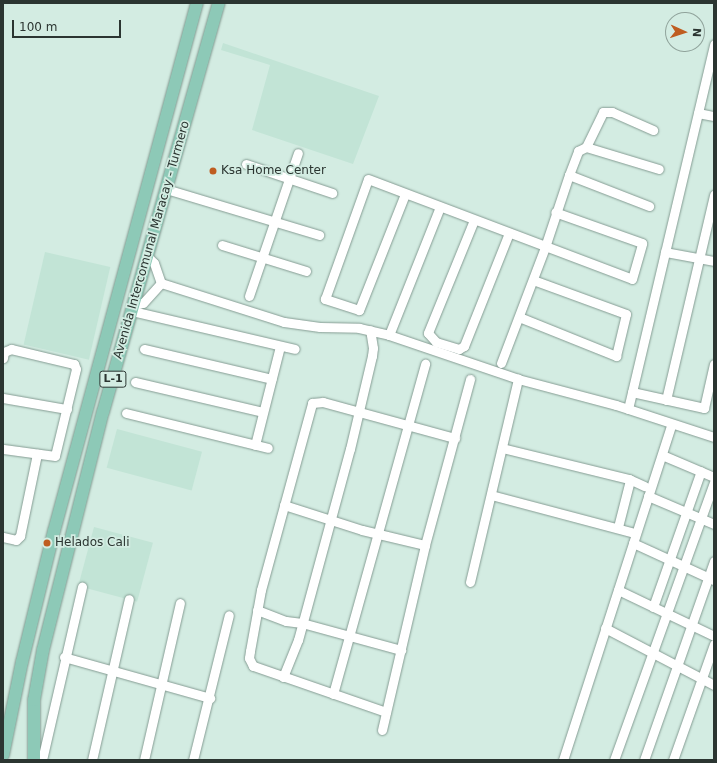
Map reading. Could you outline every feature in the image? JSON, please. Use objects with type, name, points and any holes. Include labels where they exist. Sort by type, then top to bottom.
[{"type":"main road","name":"Avenida Intercomunal Maracay - Turmero","points":[[3,755],[22,662],[52,539],[197,3]]},
{"type":"main road","name":"Avenida Intercomunal Maracay - Turmero","points":[[34,760],[34,700],[43,650],[103,412],[219,3]]},
{"type":"street","points":[[628,410],[714,44]]},
{"type":"street","points":[[501,364],[546,247],[555,212],[578,151],[586,147],[603,112],[612,112],[653,130]]},
{"type":"street","points":[[698,113],[714,116]]},
{"type":"street","points":[[586,147],[659,169]]},
{"type":"street","points":[[249,296],[298,153]]},
{"type":"street","points":[[246,164],[289,180],[332,193]]},
{"type":"street","points":[[569,175],[649,206]]},
{"type":"street","points":[[405,194],[359,310],[325,299],[368,179],[632,279],[642,243],[555,212]]},
{"type":"street","points":[[166,189],[275,220],[320,235]]},
{"type":"street","points":[[666,400],[714,194]]},
{"type":"street","points":[[389,335],[440,207]]},
{"type":"street","points":[[474,220],[428,333],[436,342],[459,349],[464,346],[509,233]]},
{"type":"street","points":[[222,245],[306,271]]},
{"type":"street","points":[[665,252],[714,261]]},
{"type":"street","points":[[148,257],[156,267],[161,283]]},
{"type":"street","points":[[519,317],[616,356],[626,314],[533,280]]},
{"type":"street","points":[[133,308],[143,303],[161,283]]},
{"type":"street","points":[[161,283],[284,322],[370,330],[389,335],[518,378],[714,437]]},
{"type":"street","points":[[133,308],[295,350]]},
{"type":"street","points":[[283,677],[302,623],[359,411],[373,348],[370,330]]},
{"type":"street","points":[[255,445],[280,346]]},
{"type":"street","points":[[3,358],[4,352],[11,349],[74,364],[76,369],[55,456],[3,449]]},
{"type":"street","points":[[144,349],[272,379]]},
{"type":"street","points":[[333,694],[380,533],[425,364]]},
{"type":"street","points":[[632,392],[704,408],[714,364]]},
{"type":"street","points":[[470,582],[518,378]]},
{"type":"street","points":[[382,730],[425,544],[470,379]]},
{"type":"street","points":[[135,382],[263,412]]},
{"type":"street","points":[[3,398],[67,409]]},
{"type":"street","points":[[386,712],[264,671],[251,663],[250,651],[256,610],[312,404],[318,401],[455,438]]},
{"type":"street","points":[[126,413],[268,448]]},
{"type":"street","points":[[563,760],[671,425]]},
{"type":"street","points":[[502,448],[630,480],[644,486]]},
{"type":"street","points":[[3,537],[16,540],[20,536],[37,454]]},
{"type":"street","points":[[662,455],[714,477]]},
{"type":"street","points":[[653,606],[701,471]]},
{"type":"street","points":[[618,527],[630,480]]},
{"type":"street","points":[[614,760],[651,651],[668,614],[700,518],[714,482]]},
{"type":"street","points":[[491,495],[618,527],[630,532]]},
{"type":"street","points":[[648,496],[714,524]]},
{"type":"street","points":[[284,505],[380,533],[425,544]]},
{"type":"street","points":[[633,542],[711,579]]},
{"type":"street","points":[[644,760],[690,626],[711,579],[714,561]]},
{"type":"street","points":[[42,760],[64,657],[82,587]]},
{"type":"street","points":[[618,590],[653,606],[690,626],[714,636]]},
{"type":"street","points":[[92,760],[129,600]]},
{"type":"street","points":[[144,760],[180,604]]},
{"type":"street","points":[[256,610],[286,621],[302,623],[351,635],[401,650]]},
{"type":"street","points":[[193,760],[210,698],[229,615]]},
{"type":"street","points":[[605,628],[714,685]]},
{"type":"street","points":[[673,760],[714,644]]},
{"type":"street","points":[[64,657],[161,682],[210,698]]},
{"type":"shaded area","points":[[223,43],[379,96],[353,164],[252,130],[270,65],[221,50]]},
{"type":"shaded area","points":[[45,252],[110,267],[89,360],[24,345]]},
{"type":"shaded area","points":[[117,429],[202,452],[192,490],[107,468]]},
{"type":"shaded area","points":[[94,527],[153,543],[137,602],[78,586]]},
{"type":"place","name":"Ksa Home Center","points":[[213,171]]},
{"type":"place","name":"Helados Cali","points":[[47,543]]}]
